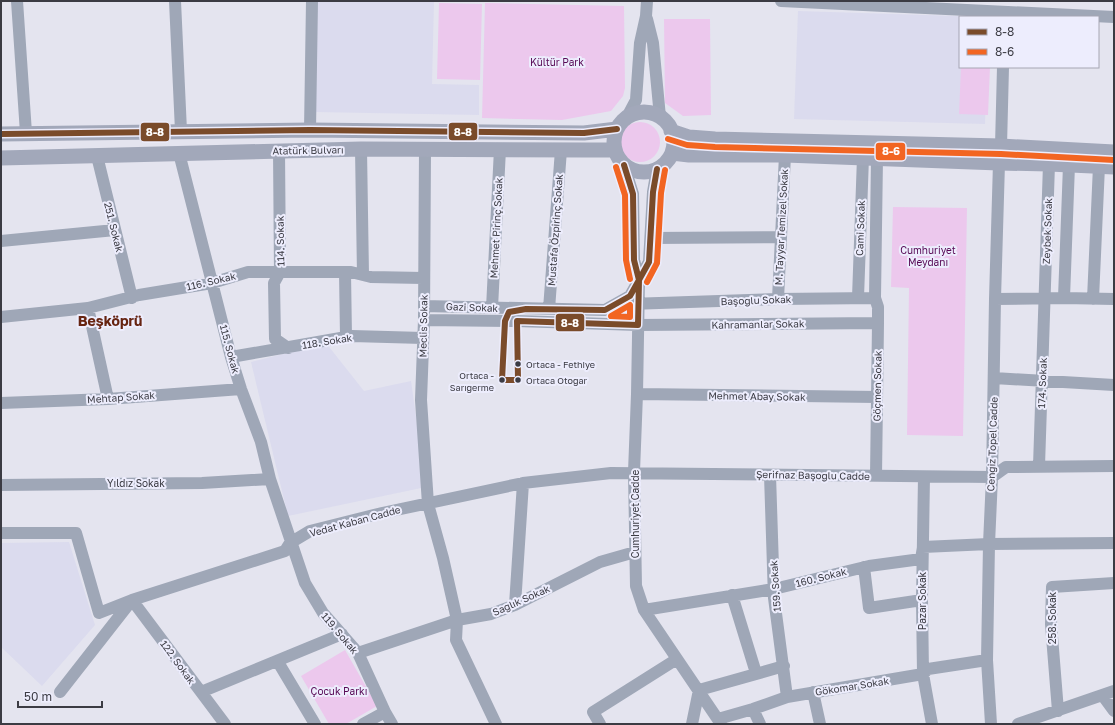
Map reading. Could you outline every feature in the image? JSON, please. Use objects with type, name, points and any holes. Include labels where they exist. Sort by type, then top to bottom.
[{"type":"main road","points":[[644,112],[652,113],[660,117],[665,121],[673,138],[672,153],[668,160],[657,169],[642,172],[635,171],[624,165],[616,156],[614,150],[614,136],[617,129],[627,117],[635,114],[644,112]]},
{"type":"main road","name":"Atatürk Bulvarı","points":[[1,134],[310,130],[584,133],[617,129]]},
{"type":"main road","points":[[671,131],[689,137],[715,139],[1001,146],[1114,152]]},
{"type":"main road","name":"Atatürk Bulvarı","points":[[1,158],[361,148],[614,150]]},
{"type":"main road","points":[[672,153],[689,155],[785,155],[1114,167]]},
{"type":"street","points":[[17,1],[26,133]]},
{"type":"street","points":[[175,1],[180,131]]},
{"type":"street","points":[[310,130],[312,1]]},
{"type":"street","points":[[627,117],[636,100],[640,43],[646,16],[647,1]]},
{"type":"street","points":[[782,1],[880,3],[1098,16]]},
{"type":"street","points":[[646,16],[653,43],[660,117]]},
{"type":"street","points":[[1099,16],[1114,17]]},
{"type":"street","points":[[1001,146],[1003,68]]},
{"type":"street","points":[[361,148],[363,275]]},
{"type":"street","name":"Meclis Sokak","points":[[424,149],[424,320],[421,400],[428,504],[443,558],[457,620],[456,640],[496,724]]},
{"type":"street","name":"Mehmet Pirinç Sokak","points":[[492,308],[500,149]]},
{"type":"street","name":"114. Sokak","points":[[279,150],[280,272],[274,283],[275,339],[288,348]]},
{"type":"street","name":"Mustafa Özpirinç Sokak","points":[[549,309],[561,150]]},
{"type":"street","name":"115. Sokak","points":[[180,153],[231,357],[241,389],[261,442],[270,479],[290,543]]},
{"type":"street","name":"M. Tayyar Temizel Sokak","points":[[778,299],[785,155]]},
{"type":"street","name":"251. Sokak","points":[[97,156],[132,298]]},
{"type":"street","name":"Cami Sokak","points":[[858,298],[861,204],[870,158]]},
{"type":"street","name":"Cami Sokak","points":[[870,158],[877,204],[876,298]]},
{"type":"street","name":"Cengiz Topel Cadde","points":[[991,724],[987,660],[999,163]]},
{"type":"street","name":"Zeybek Sokak","points":[[1045,299],[1049,164]]},
{"type":"street","name":"Cumhuriyet Cadde","points":[[624,165],[633,194],[634,260],[639,280],[634,472],[636,586],[644,610],[720,721]]},
{"type":"street","points":[[1064,298],[1069,165]]},
{"type":"street","points":[[1093,299],[1099,166]]},
{"type":"street","name":"Cumhuriyet Cadde","points":[[639,280],[649,262],[653,192],[657,169]]},
{"type":"street","points":[[861,204],[877,204]]},
{"type":"street","points":[[1,241],[115,230]]},
{"type":"street","points":[[651,238],[781,237]]},
{"type":"street","name":"116. Sokak","points":[[1,317],[88,308],[212,283],[248,272],[351,272],[371,277],[423,278]]},
{"type":"street","points":[[345,272],[346,338]]},
{"type":"street","points":[[614,304],[630,296],[639,280]]},
{"type":"street","name":"Başoğlu Sokak","points":[[638,304],[778,299],[876,298]]},
{"type":"street","name":"Göçmen Sokak","points":[[876,298],[878,307],[876,476]]},
{"type":"street","points":[[995,299],[1064,298],[1114,300]]},
{"type":"street","name":"174. Sokak","points":[[1040,466],[1045,299]]},
{"type":"street","name":"Gazi Sokak","points":[[424,306],[605,310],[614,304],[638,304]]},
{"type":"street","points":[[88,308],[108,399]]},
{"type":"street","name":"Gazi Sokak","points":[[424,320],[638,325]]},
{"type":"street","name":"Kahramanlar Sokak","points":[[638,325],[878,323]]},
{"type":"street","name":"118. Sokak","points":[[231,357],[352,336],[423,338]]},
{"type":"street","points":[[994,378],[1114,385]]},
{"type":"street","name":"Mehtap Sokak","points":[[1,403],[108,399],[241,389]]},
{"type":"street","name":"Mehmet Abay Sokak","points":[[637,394],[877,397]]},
{"type":"street","points":[[992,477],[1006,467],[1114,466]]},
{"type":"street","name":"Vedat Kaban Cadde","points":[[1,533],[76,533],[99,613],[132,600],[285,551],[290,543],[310,531],[382,513],[523,483],[611,473],[634,472]]},
{"type":"street","name":"Şerifnaz Başoğlu Cadde","points":[[634,472],[992,477]]},
{"type":"street","name":"159. Sokak","points":[[770,474],[774,589],[787,697]]},
{"type":"street","name":"Pazar Sokak","points":[[924,477],[922,600],[923,674],[932,724]]},
{"type":"street","name":"Yıldız Sokak","points":[[1,485],[202,483],[270,479]]},
{"type":"street","points":[[515,605],[523,483]]},
{"type":"street","name":"119. Sokak","points":[[290,543],[305,583],[323,613],[358,653],[392,724]]},
{"type":"street","points":[[923,547],[989,544],[1114,543]]},
{"type":"street","name":"160. Sokak","points":[[644,610],[774,589],[864,567],[921,560],[923,547]]},
{"type":"street","name":"Sağlık Sokak","points":[[358,653],[457,620],[491,614],[515,605],[600,562],[635,552]]},
{"type":"street","points":[[864,567],[869,608],[922,600]]},
{"type":"street","name":"258. Sokak","points":[[1058,711],[1051,624],[1052,587],[1114,583]]},
{"type":"street","points":[[732,595],[756,673]]},
{"type":"street","points":[[60,692],[132,600]]},
{"type":"street","name":"122. Sokak","points":[[132,600],[225,724]]},
{"type":"street","points":[[200,692],[278,662],[342,634]]},
{"type":"street","points":[[600,724],[593,712],[677,658]]},
{"type":"street","name":"Gökomar Sokak","points":[[720,721],[787,697],[923,674],[928,669],[987,660]]},
{"type":"street","points":[[278,662],[316,724]]},
{"type":"street","points":[[692,724],[698,690],[784,666]]},
{"type":"street","points":[[813,692],[820,724]]},
{"type":"street","points":[[1018,724],[1109,693],[1114,712]]},
{"type":"street","points":[[753,709],[760,724]]},
{"type":"street","points":[[363,724],[385,712]]},
{"type":"shaded area","points":[[317,1],[434,1],[432,84],[479,85],[479,115],[315,112]]},
{"type":"shaded area","points":[[798,11],[959,16],[959,68],[987,68],[985,124],[794,119]]},
{"type":"shaded area","points":[[326,343],[364,391],[411,381],[426,487],[288,516],[251,362]]},
{"type":"shaded area","points":[[69,542],[95,625],[42,686],[1,647],[1,543]]},
{"type":"green space","points":[[439,3],[482,4],[480,80],[437,79]]},
{"type":"green space","name":"Kültür Park","points":[[485,3],[624,6],[625,88],[623,96],[611,111],[562,120],[482,118]]},
{"type":"green space","points":[[664,19],[710,19],[711,115],[683,116],[665,103]]},
{"type":"green space","points":[[961,68],[990,68],[988,115],[959,114]]},
{"type":"green space","points":[[640,122],[648,124],[654,128],[658,134],[660,142],[658,150],[654,156],[648,160],[640,162],[632,160],[626,156],[622,150],[620,142],[622,134],[626,128],[632,124]]},
{"type":"green space","name":"Cumhuriyet Meydanı","points":[[893,207],[967,208],[963,436],[907,435],[909,288],[891,287]]},
{"type":"green space","name":"Çocuk Parkı","points":[[345,650],[377,706],[346,724],[329,724],[301,676]]},
{"type":"transit line","name":"8-8","points":[[1,134],[310,130],[584,133],[617,129]]},
{"type":"transit line","name":"8-6","points":[[668,139],[687,145],[715,147],[1001,154],[1114,160]]},
{"type":"transit line","name":"8-8","points":[[624,165],[633,194],[634,260],[639,280]]},
{"type":"transit line","name":"8-6","points":[[616,167],[625,195],[626,260],[630,279]]},
{"type":"transit line","name":"8-8","points":[[639,280],[649,262],[653,192],[657,169]]},
{"type":"transit line","name":"8-6","points":[[647,282],[657,263],[661,193],[665,170]]},
{"type":"transit line","name":"8-8","points":[[639,280],[638,325],[517,321],[518,380],[502,380],[505,321],[509,312],[526,309],[605,310],[630,296],[639,280]]},
{"type":"transit line","name":"8-6","points":[[630,305],[630,317],[611,316],[630,305]]},
{"type":"place","name":"Ortaca - Fethiye","points":[[518,364]]},
{"type":"place","name":"Ortaca - Sarıgerme","points":[[502,380]]},
{"type":"place","name":"Ortaca Otogar","points":[[518,380]]},
{"type":"district","name":"Beşköprü","points":[[110,321]]}]
